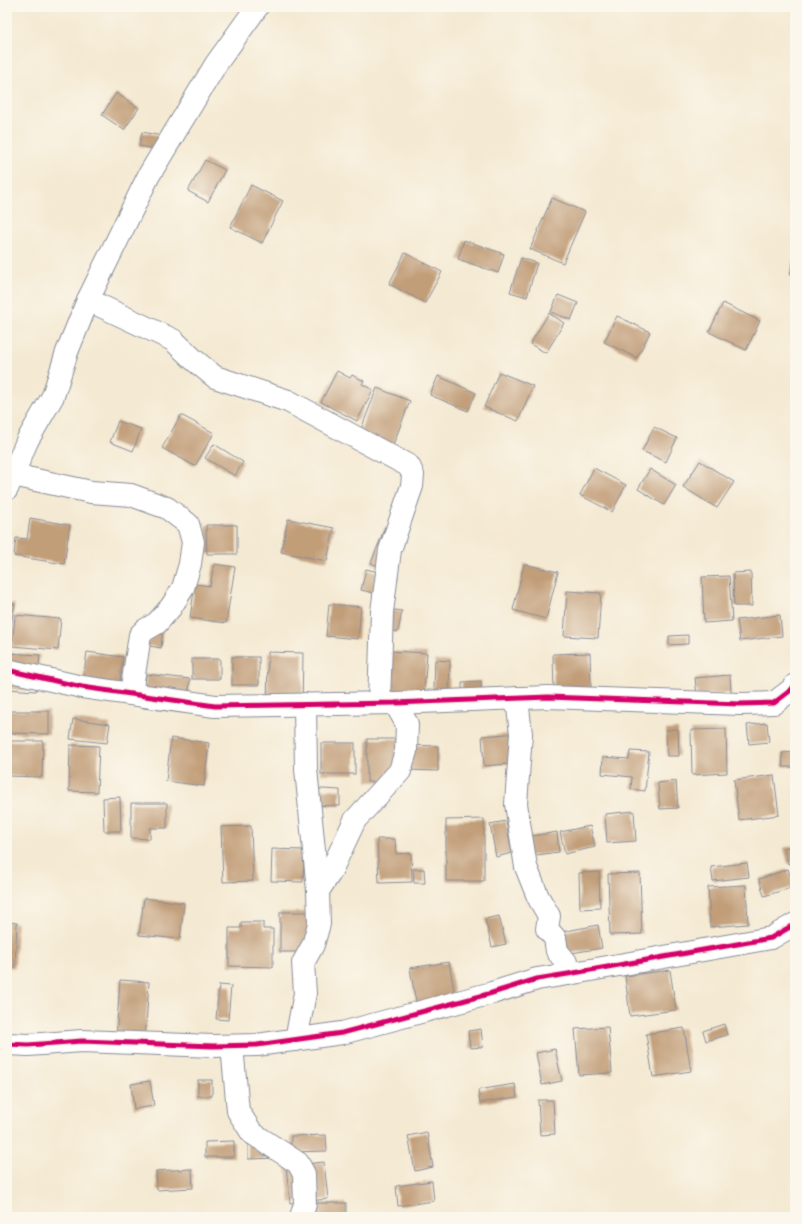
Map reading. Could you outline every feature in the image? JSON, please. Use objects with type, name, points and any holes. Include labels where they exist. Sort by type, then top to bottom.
[{"type":"street","points":[[131,694],[140,635],[145,630],[157,623],[171,607],[183,588],[193,542],[188,524],[167,508],[131,495],[91,492],[10,482],[27,441],[53,396],[67,352],[88,300],[149,175],[216,64],[257,7]]},
{"type":"street","points":[[88,300],[173,340],[215,377],[288,401],[409,466],[413,475],[412,486],[390,550],[382,612],[387,703],[407,724],[406,750],[400,771],[355,820],[330,873],[318,891]]},
{"type":"street","points":[[7,670],[82,687],[215,706],[387,703],[548,697],[740,704],[774,703],[795,685]]},
{"type":"street","points":[[517,698],[521,734],[516,804],[526,866],[538,897],[549,916],[547,929],[555,938],[557,951],[566,962],[568,974]]},
{"type":"street","points":[[296,1040],[305,993],[303,964],[313,945],[319,924],[318,891],[306,768],[305,704]]},
{"type":"street","points":[[7,1044],[28,1046],[82,1041],[257,1046],[342,1033],[492,994],[537,979],[771,938],[795,924]]},
{"type":"street","points":[[232,1046],[238,1111],[252,1133],[298,1163],[304,1174],[306,1204],[301,1217]]},
{"type":"building","points":[[116,93],[139,108],[124,130],[102,115]]},
{"type":"building","points":[[142,132],[162,136],[159,150],[139,146]]},
{"type":"building","points":[[205,160],[225,170],[208,202],[188,191]]},
{"type":"building","points":[[251,185],[283,201],[262,243],[230,227]]},
{"type":"building","points":[[552,198],[585,212],[563,263],[530,249]]},
{"type":"building","points":[[464,240],[504,254],[498,273],[458,259]]},
{"type":"building","points":[[405,253],[442,272],[425,303],[389,284]]},
{"type":"building","points":[[795,257],[795,276],[790,275]]},
{"type":"building","points":[[521,258],[537,263],[527,297],[510,292]]},
{"type":"building","points":[[558,295],[578,303],[571,320],[551,312]]},
{"type":"building","points":[[723,303],[760,321],[746,350],[709,332]]},
{"type":"building","points":[[549,313],[564,323],[546,353],[530,344]]},
{"type":"building","points":[[617,316],[650,332],[637,358],[604,342]]},
{"type":"building","points":[[337,371],[350,378],[352,375],[364,381],[362,384],[373,390],[357,421],[321,402]]},
{"type":"building","points":[[499,372],[533,386],[518,421],[484,407]]},
{"type":"building","points":[[438,376],[476,393],[468,411],[430,395]]},
{"type":"building","points":[[377,388],[410,401],[389,455],[356,442]]},
{"type":"building","points":[[181,415],[214,433],[195,466],[162,448]]},
{"type":"building","points":[[118,421],[141,429],[133,451],[110,442]]},
{"type":"building","points":[[654,427],[677,438],[666,462],[642,451]]},
{"type":"building","points":[[214,444],[243,462],[235,476],[205,458]]},
{"type":"building","points":[[700,461],[734,482],[717,508],[683,487]]},
{"type":"building","points":[[594,468],[626,485],[612,512],[580,495]]},
{"type":"building","points":[[650,469],[676,485],[664,505],[638,489]]},
{"type":"building","points":[[30,518],[70,525],[64,564],[14,556],[16,538],[27,539]]},
{"type":"building","points":[[288,519],[334,528],[327,561],[281,552]]},
{"type":"building","points":[[206,525],[237,525],[237,554],[207,554]]},
{"type":"building","points":[[385,527],[400,533],[386,569],[371,563]]},
{"type":"building","points":[[214,564],[235,567],[226,623],[190,618],[195,584],[210,586]]},
{"type":"building","points":[[524,564],[558,572],[546,619],[513,610]]},
{"type":"building","points":[[366,569],[383,573],[378,594],[361,590]]},
{"type":"building","points":[[751,572],[752,606],[734,606],[733,573]]},
{"type":"building","points":[[729,576],[732,621],[704,623],[702,577]]},
{"type":"building","points":[[567,591],[601,593],[598,638],[564,636]]},
{"type":"building","points":[[7,603],[15,604],[8,640],[7,640]]},
{"type":"building","points":[[329,604],[361,607],[358,639],[326,636]]},
{"type":"building","points":[[381,608],[402,611],[398,632],[378,629]]},
{"type":"building","points":[[15,615],[61,619],[58,650],[12,646]]},
{"type":"building","points":[[780,615],[782,636],[740,641],[737,620]]},
{"type":"building","points":[[163,629],[161,648],[144,645]]},
{"type":"building","points":[[688,635],[688,644],[669,645],[669,636]]},
{"type":"building","points":[[389,651],[427,653],[423,707],[385,704]]},
{"type":"building","points":[[87,652],[123,657],[118,698],[81,694]]},
{"type":"building","points":[[268,652],[303,653],[302,710],[267,709]]},
{"type":"building","points":[[8,653],[40,655],[36,691],[7,689]]},
{"type":"building","points":[[590,653],[591,691],[554,691],[553,654]]},
{"type":"building","points":[[232,657],[259,657],[259,685],[232,685]]},
{"type":"building","points":[[192,659],[220,659],[220,679],[192,679]]},
{"type":"building","points":[[435,660],[450,661],[449,690],[434,689]]},
{"type":"building","points":[[146,674],[190,679],[187,713],[143,708]]},
{"type":"building","points":[[730,675],[731,693],[697,696],[695,678]]},
{"type":"building","points":[[481,681],[482,709],[463,709],[462,682]]},
{"type":"building","points":[[7,711],[49,711],[49,734],[7,733]]},
{"type":"building","points":[[73,719],[110,724],[107,743],[70,739]]},
{"type":"building","points":[[767,723],[769,742],[749,744],[747,725]]},
{"type":"building","points":[[678,729],[679,756],[667,756],[666,730]]},
{"type":"building","points":[[726,729],[727,773],[692,775],[691,730]]},
{"type":"building","points":[[519,733],[521,763],[484,766],[482,736]]},
{"type":"building","points":[[171,738],[209,743],[204,786],[166,781]]},
{"type":"building","points":[[367,739],[401,739],[401,782],[367,782]]},
{"type":"building","points":[[7,741],[43,741],[42,777],[7,776]]},
{"type":"building","points":[[321,743],[355,743],[355,774],[321,774]]},
{"type":"building","points":[[70,745],[99,746],[97,792],[69,791]]},
{"type":"building","points":[[407,745],[438,746],[438,771],[406,770]]},
{"type":"building","points":[[630,751],[649,752],[645,791],[631,789],[632,777],[602,774],[603,757],[629,759]]},
{"type":"building","points":[[795,752],[795,767],[783,767],[782,753]]},
{"type":"building","points":[[774,775],[779,815],[739,820],[734,780]]},
{"type":"building","points":[[676,781],[678,808],[660,809],[658,783]]},
{"type":"building","points":[[305,788],[340,790],[340,806],[304,805]]},
{"type":"building","points":[[120,797],[121,831],[104,831],[103,798]]},
{"type":"building","points":[[131,803],[167,803],[167,828],[150,828],[150,839],[131,838]]},
{"type":"building","points":[[634,811],[636,841],[607,843],[605,814]]},
{"type":"building","points":[[484,819],[484,881],[446,881],[446,820]]},
{"type":"building","points":[[506,821],[512,853],[496,857],[490,824]]},
{"type":"building","points":[[251,826],[253,881],[223,882],[221,827]]},
{"type":"building","points":[[590,826],[595,847],[565,854],[560,832]]},
{"type":"building","points":[[557,832],[559,852],[529,856],[526,837]]},
{"type":"building","points":[[377,839],[395,839],[396,854],[411,853],[412,882],[379,883]]},
{"type":"building","points":[[795,845],[795,862],[788,864],[784,848]]},
{"type":"building","points":[[272,849],[304,850],[303,882],[271,881]]},
{"type":"building","points":[[747,863],[749,877],[713,881],[711,867]]},
{"type":"building","points":[[413,869],[424,869],[425,883],[414,883]]},
{"type":"building","points":[[788,869],[794,887],[764,896],[759,879]]},
{"type":"building","points":[[599,872],[600,908],[580,909],[579,873]]},
{"type":"building","points":[[640,873],[642,934],[610,935],[608,874]]},
{"type":"building","points":[[746,885],[748,924],[710,927],[708,887]]},
{"type":"building","points":[[144,898],[184,903],[180,939],[139,935]]},
{"type":"building","points":[[280,912],[317,912],[317,952],[280,952]]},
{"type":"building","points":[[499,916],[506,944],[492,947],[485,919]]},
{"type":"building","points":[[7,922],[17,923],[15,968],[7,967]]},
{"type":"building","points":[[241,922],[263,922],[263,929],[273,929],[273,967],[229,966],[229,928],[241,928]]},
{"type":"building","points":[[598,925],[602,948],[565,954],[561,932]]},
{"type":"building","points":[[449,962],[456,1002],[417,1008],[410,968]]},
{"type":"building","points":[[670,970],[676,1010],[630,1016],[625,976]]},
{"type":"building","points":[[120,980],[149,982],[145,1040],[116,1038]]},
{"type":"building","points":[[219,985],[231,986],[228,1020],[216,1019]]},
{"type":"building","points":[[724,1024],[727,1035],[706,1041],[703,1031]]},
{"type":"building","points":[[608,1027],[612,1073],[579,1075],[575,1029]]},
{"type":"building","points":[[684,1028],[691,1071],[653,1077],[646,1034]]},
{"type":"building","points":[[481,1029],[483,1047],[470,1048],[468,1031]]},
{"type":"building","points":[[555,1049],[562,1081],[542,1085],[536,1053]]},
{"type":"building","points":[[198,1080],[212,1080],[212,1096],[198,1096]]},
{"type":"building","points":[[150,1081],[154,1106],[134,1109],[131,1084]]},
{"type":"building","points":[[515,1084],[517,1097],[480,1103],[478,1090]]},
{"type":"building","points":[[538,1100],[553,1100],[555,1134],[540,1135]]},
{"type":"building","points":[[427,1132],[433,1167],[415,1171],[408,1136]]},
{"type":"building","points":[[326,1135],[327,1151],[291,1152],[291,1136]]},
{"type":"building","points":[[234,1141],[234,1157],[205,1157],[205,1142]]},
{"type":"building","points":[[278,1143],[278,1158],[248,1159],[248,1144]]},
{"type":"building","points":[[324,1162],[328,1199],[290,1203],[286,1166]]},
{"type":"building","points":[[192,1169],[193,1188],[157,1190],[156,1171]]},
{"type":"building","points":[[432,1181],[434,1201],[398,1206],[396,1186]]},
{"type":"building","points":[[312,1203],[346,1203],[346,1217],[312,1217]]},
{"type":"cycle path","points":[[7,670],[82,687],[215,706],[395,703],[548,697],[740,704],[774,703],[795,685]]},
{"type":"cycle path","points":[[7,1044],[28,1045],[82,1041],[213,1046],[257,1045],[342,1033],[492,993],[537,979],[771,938],[795,924]]}]
